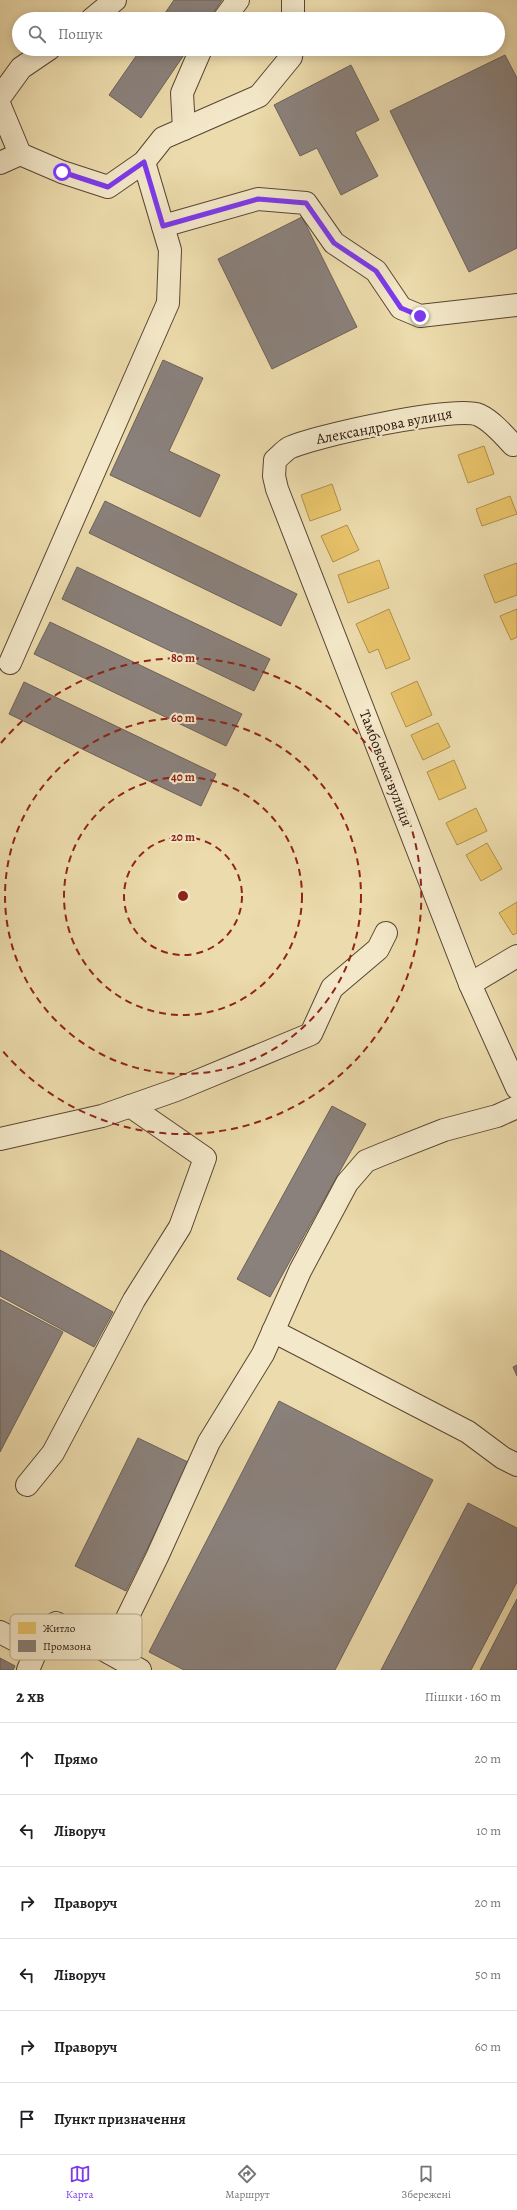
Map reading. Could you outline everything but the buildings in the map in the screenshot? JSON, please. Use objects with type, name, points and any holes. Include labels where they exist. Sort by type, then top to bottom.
[{"type":"street","points":[[100,12],[115,0]]},
{"type":"street","points":[[229,12],[238,0]]},
{"type":"street","points":[[293,0],[293,12]]},
{"type":"street","points":[[0,97],[21,68],[39,56]]},
{"type":"street","points":[[184,129],[182,93],[198,56]]},
{"type":"street","points":[[0,106],[20,154],[62,172],[108,187],[144,162],[163,138],[259,96],[292,56]]},
{"type":"street","points":[[0,163],[20,154]]},
{"type":"street","points":[[10,663],[168,303],[170,250],[144,162]]},
{"type":"street","points":[[163,226],[258,199],[306,203],[334,243],[376,271],[401,308],[420,316],[517,305]]},
{"type":"street","name":"Александрова вулиця","points":[[288,449],[309,441],[425,416],[463,412],[479,415],[516,448]]},
{"type":"street","name":"Тамбовська вулиця","points":[[288,449],[275,460],[274,476],[277,489],[470,984],[517,1088]]},
{"type":"street","points":[[0,1139],[102,1116],[176,1090],[312,1034],[332,988],[378,949],[386,933]]},
{"type":"street","points":[[470,984],[517,956]]},
{"type":"street","points":[[27,1486],[53,1453],[134,1300],[180,1227],[205,1158],[130,1106]]},
{"type":"street","points":[[129,1614],[157,1557],[209,1442],[263,1354],[300,1271],[347,1183],[366,1161],[444,1130],[497,1116],[517,1107]]},
{"type":"street","points":[[273,1331],[468,1432],[503,1458],[517,1465]]},
{"type":"street","points":[[0,1632],[10,1641]]},
{"type":"street","points":[[122,1660],[140,1670]]},
{"type":"route","points":[[62,172],[108,187],[144,162],[163,226],[258,199],[306,203],[334,243],[376,271],[401,308],[420,316]]}]
